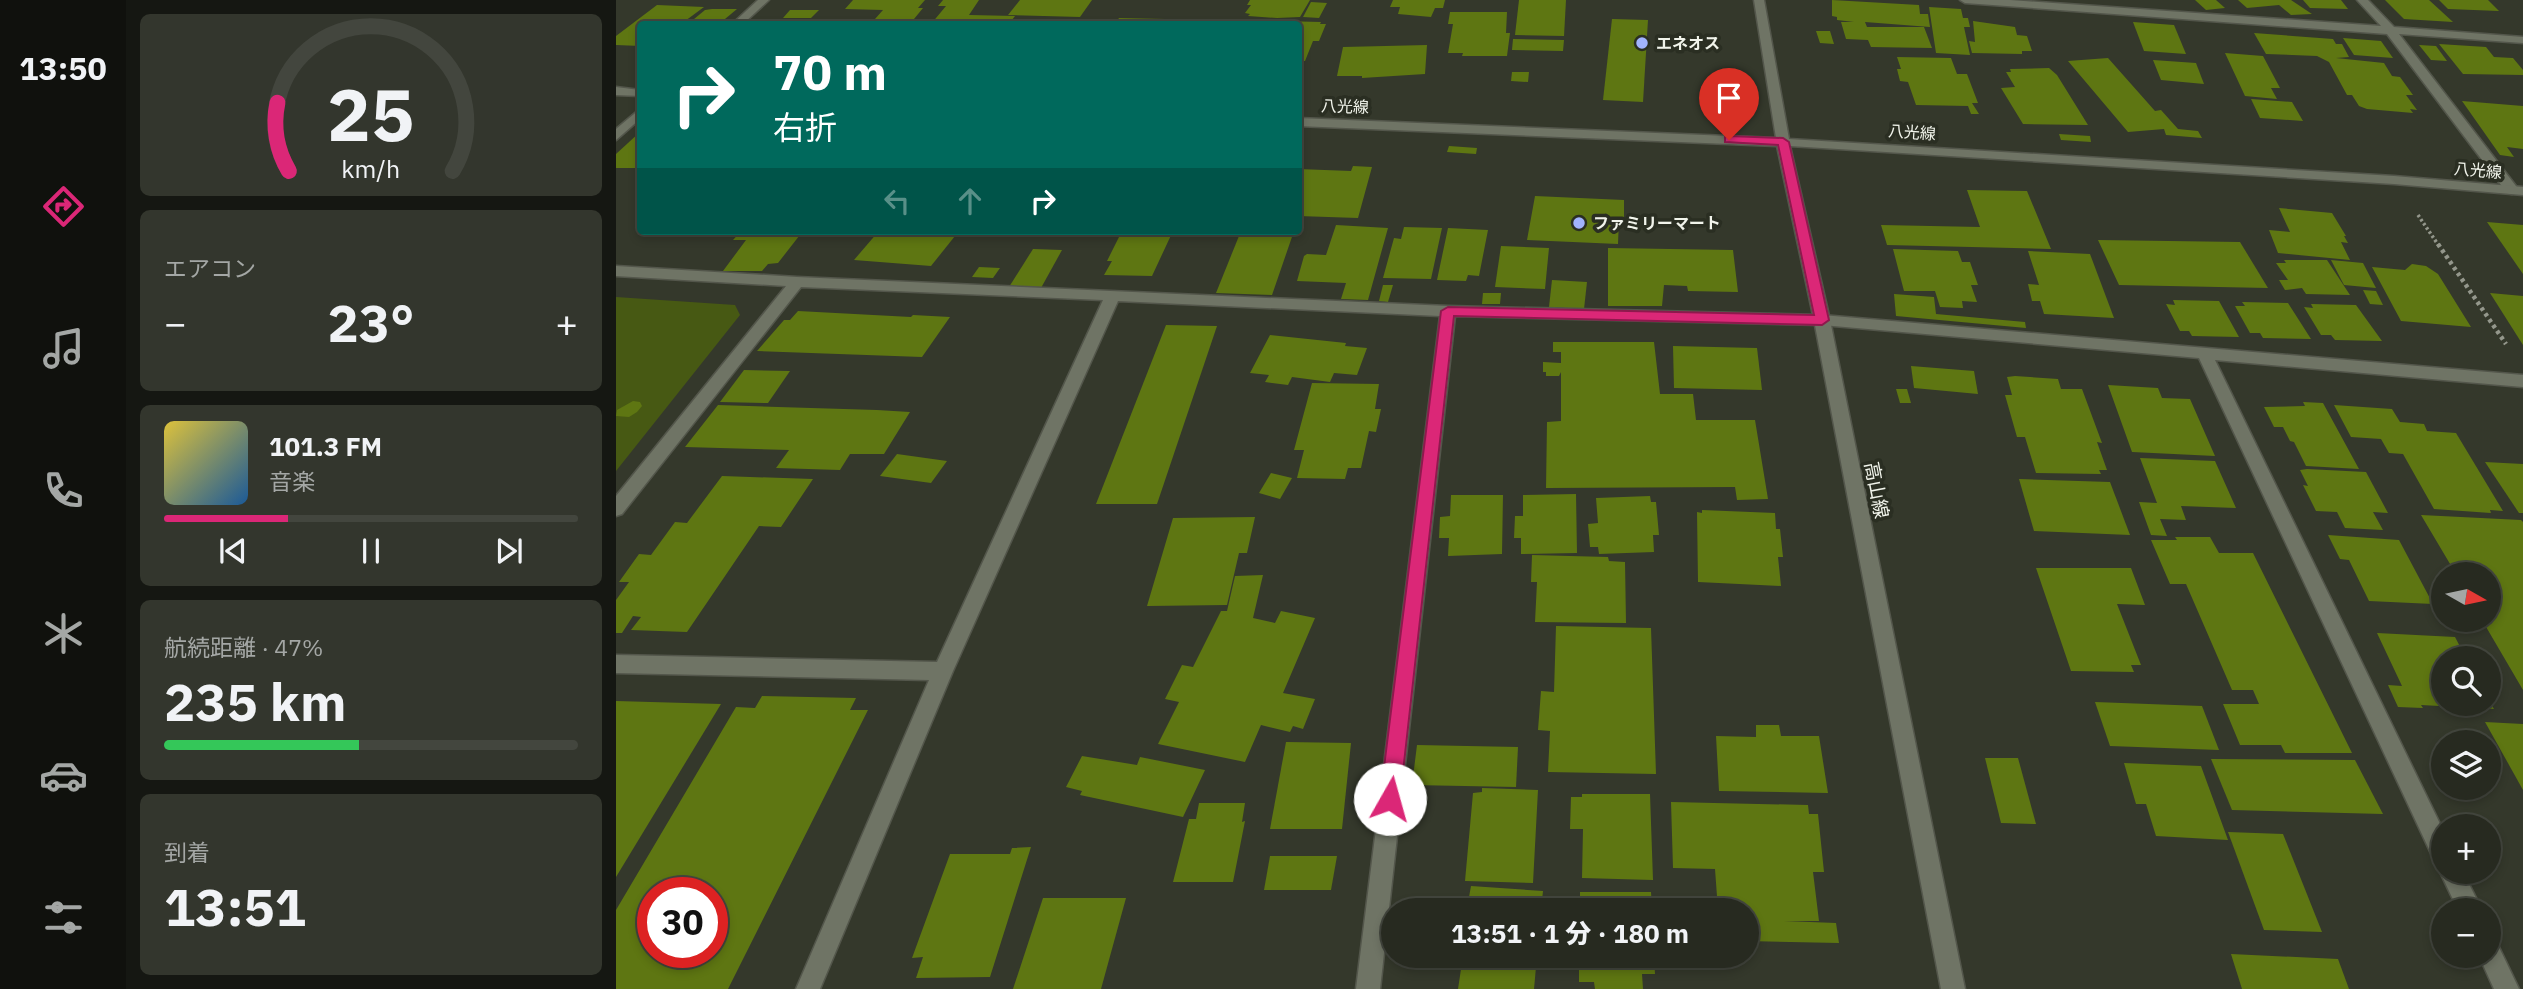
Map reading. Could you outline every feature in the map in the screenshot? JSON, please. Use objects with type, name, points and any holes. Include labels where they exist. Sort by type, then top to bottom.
[{"type":"street","points":[[740,21],[764,0]]},
{"type":"street","name":"高山線","points":[[1759,0],[1783,142],[1822,320],[1953,989]]},
{"type":"street","points":[[1965,0],[2070,4],[2523,40]]},
{"type":"street","points":[[2362,0],[2391,31],[2517,190]]},
{"type":"street","points":[[616,91],[637,93]]},
{"type":"street","points":[[616,136],[637,116]]},
{"type":"street","name":"八光線","points":[[1302,121],[1783,142],[2517,190]]},
{"type":"street","points":[[616,271],[797,282],[1448,311],[1822,320],[2523,381]]},
{"type":"street","points":[[616,509],[797,282]]},
{"type":"street","points":[[808,989],[943,671],[1113,295]]},
{"type":"street","points":[[1368,989],[1448,311]]},
{"type":"street","points":[[2205,355],[2431,829]]},
{"type":"street","points":[[616,664],[943,671]]},
{"type":"street","points":[[2497,968],[2507,989]]},
{"type":"path","points":[[2394,180],[2508,347]]},
{"type":"green space","points":[[616,297],[735,305],[740,315],[616,471]]},
{"type":"building","points":[[853,0],[925,0],[918,8],[923,8],[914,19],[875,19],[883,10],[845,9]]},
{"type":"building","points":[[943,0],[979,0],[969,15],[1015,16],[1012,20],[1021,20],[934,21],[946,6],[938,6]]},
{"type":"building","points":[[1020,0],[1092,0],[1080,17],[1008,15]]},
{"type":"building","points":[[1250,0],[1310,0],[1300,17],[1277,18],[1248,16],[1250,14],[1245,13],[1251,5],[1247,5]]},
{"type":"building","points":[[1393,0],[1445,0],[1443,8],[1435,8],[1431,17],[1398,14],[1400,7],[1390,7]]},
{"type":"building","points":[[1519,0],[1566,0],[1564,36],[1515,35]]},
{"type":"building","points":[[1832,0],[1919,5],[1920,14],[1928,14],[1930,27],[1865,22],[1867,27],[1924,27],[1932,48],[1871,47],[1868,40],[1846,39],[1841,22],[1854,22],[1837,20],[1837,17],[1832,16]]},
{"type":"building","points":[[2195,0],[2216,0],[2225,8],[2206,10]]},
{"type":"building","points":[[2238,0],[2291,0],[2312,14],[2291,15],[2279,5],[2247,8]]},
{"type":"building","points":[[2303,0],[2341,0],[2348,9],[2310,8]]},
{"type":"building","points":[[2385,0],[2429,0],[2453,22],[2404,19]]},
{"type":"building","points":[[2439,0],[2488,0],[2499,11],[2448,9]]},
{"type":"building","points":[[1311,2],[1327,3],[1319,18],[1303,17]]},
{"type":"building","points":[[657,5],[704,7],[685,21],[637,21],[637,46],[616,45],[616,36]]},
{"type":"building","points":[[1929,7],[1961,9],[1963,18],[1968,18],[1970,27],[1964,27],[1970,55],[1936,53]]},
{"type":"building","points":[[737,9],[723,21],[692,21],[705,10]]},
{"type":"building","points":[[790,10],[819,10],[811,18],[783,18]]},
{"type":"building","points":[[1450,12],[1507,12],[1506,33],[1510,33],[1507,56],[1462,56],[1463,53],[1448,53],[1453,24],[1448,24]]},
{"type":"building","points":[[1119,18],[1212,20],[1211,21],[1117,21]]},
{"type":"building","points":[[1612,19],[1648,20],[1643,102],[1603,100]]},
{"type":"building","points":[[1973,21],[2015,27],[2017,35],[2027,36],[2032,51],[2022,51],[2022,54],[1972,53],[1969,41],[1975,42]]},
{"type":"building","points":[[1302,22],[1326,24],[1319,41],[1313,41],[1305,61],[1302,61]]},
{"type":"building","points":[[2133,22],[2174,25],[2186,54],[2144,51]]},
{"type":"building","points":[[1816,31],[1830,31],[1834,44],[1820,43]]},
{"type":"building","points":[[2254,33],[2333,39],[2336,44],[2342,44],[2349,57],[2336,58],[2384,63],[2392,76],[2400,77],[2413,95],[2406,95],[2417,110],[2410,109],[2413,113],[2359,106],[2352,95],[2347,95],[2329,62],[2317,56],[2266,54]]},
{"type":"building","points":[[2343,38],[2381,41],[2393,58],[2354,55]]},
{"type":"building","points":[[1513,39],[1564,40],[1563,51],[1512,50]]},
{"type":"building","points":[[2439,44],[2486,47],[2494,57],[2513,58],[2523,70],[2523,75],[2463,74]]},
{"type":"building","points":[[1427,45],[1425,74],[1362,78],[1337,76],[1343,47]]},
{"type":"building","points":[[2419,45],[2436,46],[2447,61],[2431,60]]},
{"type":"building","points":[[2225,53],[2263,56],[2280,88],[2271,88],[2277,99],[2245,96]]},
{"type":"building","points":[[1897,57],[1951,58],[1957,74],[1967,74],[1978,103],[1972,103],[1979,114],[1971,114],[1968,106],[1916,105],[1908,82],[1900,81],[1897,69],[1901,69]]},
{"type":"building","points":[[2108,58],[2155,111],[2161,110],[2178,129],[2198,131],[2202,138],[2166,135],[2164,129],[2128,132],[2068,61]]},
{"type":"building","points":[[2153,60],[2196,63],[2204,84],[2161,80]]},
{"type":"building","points":[[2049,68],[2057,75],[2088,125],[2023,124],[2001,88],[2015,87],[2006,72],[2011,72],[2010,69]]},
{"type":"building","points":[[1512,72],[1529,72],[1528,82],[1511,81]]},
{"type":"building","points":[[2251,99],[2292,102],[2303,121],[2260,118]]},
{"type":"building","points":[[2462,101],[2523,106],[2523,149],[2507,147],[2514,157],[2500,155]]},
{"type":"building","points":[[2059,134],[2090,136],[2091,142],[2061,140]]},
{"type":"building","points":[[637,135],[637,168],[616,168],[616,154]]},
{"type":"building","points":[[1449,146],[1477,148],[1476,154],[1447,152]]},
{"type":"building","points":[[1353,166],[1372,167],[1358,218],[1302,216],[1302,169],[1351,171]]},
{"type":"building","points":[[1967,190],[2027,191],[2051,249],[1887,245],[1881,225],[1980,227]]},
{"type":"building","points":[[1535,196],[1624,200],[1624,219],[1619,219],[1618,244],[1527,240]]},
{"type":"building","points":[[2279,208],[2332,213],[2346,236],[2348,243],[2341,242],[2350,260],[2278,253],[2269,230],[2290,232]]},
{"type":"building","points":[[2487,222],[2523,225],[2523,274]]},
{"type":"building","points":[[1336,225],[1388,228],[1368,300],[1341,299],[1346,283],[1297,281],[1304,256],[1326,255]]},
{"type":"building","points":[[1404,227],[1442,228],[1431,279],[1383,278],[1394,238],[1401,239]]},
{"type":"building","points":[[1448,228],[1488,230],[1479,276],[1468,275],[1466,281],[1437,280]]},
{"type":"building","points":[[737,235],[800,235],[778,263],[768,264],[762,271],[723,271],[746,240],[733,240]]},
{"type":"building","points":[[875,235],[956,235],[931,266],[854,260]]},
{"type":"building","points":[[1120,235],[1171,235],[1152,276],[1104,275],[1112,261],[1107,261]]},
{"type":"building","points":[[1239,235],[1293,235],[1272,295],[1216,293]]},
{"type":"building","points":[[2098,240],[2240,242],[2268,288],[2119,285]]},
{"type":"building","points":[[1501,246],[1549,248],[1545,289],[1495,287]]},
{"type":"building","points":[[1608,248],[1733,250],[1738,292],[1688,291],[1687,286],[1664,285],[1662,306],[1608,306]]},
{"type":"building","points":[[1033,249],[1062,250],[1041,288],[1009,287]]},
{"type":"building","points":[[1893,249],[1958,251],[1962,262],[1970,262],[1978,285],[1971,285],[1977,302],[1962,301],[1963,308],[1940,307],[1935,291],[1904,291]]},
{"type":"building","points":[[2028,251],[2090,254],[2114,318],[2044,314],[2040,301],[2032,301],[2028,284],[2039,285]]},
{"type":"building","points":[[2284,260],[2327,260],[2350,295],[2306,294],[2302,288],[2285,290],[2279,280],[2288,280],[2276,263],[2286,263]]},
{"type":"building","points":[[2331,260],[2363,263],[2376,288],[2344,285]]},
{"type":"building","points":[[2412,264],[2426,266],[2438,274],[2471,327],[2401,321],[2372,267],[2405,270]]},
{"type":"building","points":[[979,267],[1000,268],[993,278],[972,277]]},
{"type":"building","points":[[1552,280],[1587,282],[1584,309],[1549,307]]},
{"type":"building","points":[[1383,285],[1393,285],[1388,302],[1379,301]]},
{"type":"building","points":[[2363,290],[2376,291],[2383,305],[2370,304]]},
{"type":"building","points":[[1483,293],[1501,293],[1500,304],[1482,304]]},
{"type":"building","points":[[2490,293],[2523,296],[2523,345]]},
{"type":"building","points":[[1894,294],[1934,297],[1936,314],[2025,322],[2026,328],[1896,316]]},
{"type":"building","points":[[2173,300],[2219,301],[2239,337],[2192,336],[2189,331],[2180,331],[2166,304],[2175,305]]},
{"type":"building","points":[[2242,302],[2288,303],[2311,339],[2263,338],[2260,333],[2250,333],[2235,306],[2245,306]]},
{"type":"building","points":[[2311,304],[2356,305],[2382,341],[2335,340],[2331,335],[2321,335],[2304,307],[2313,308]]},
{"type":"building","points":[[798,311],[950,317],[922,357],[757,351],[784,320],[790,320]]},
{"type":"building","points":[[1166,325],[1217,326],[1157,504],[1096,504]]},
{"type":"building","points":[[1270,335],[1346,343],[1345,346],[1367,348],[1357,375],[1334,373],[1330,382],[1292,377],[1288,385],[1265,382],[1269,375],[1250,373]]},
{"type":"building","points":[[1553,342],[1654,342],[1660,394],[1693,394],[1696,420],[1755,420],[1768,499],[1737,500],[1735,487],[1546,488],[1547,422],[1561,421],[1561,372],[1559,376],[1546,376],[1546,372],[1543,372],[1543,362],[1561,363],[1561,352],[1553,352]]},
{"type":"building","points":[[1673,346],[1757,348],[1762,390],[1674,388]]},
{"type":"building","points":[[1911,366],[1974,371],[1978,394],[1914,388]]},
{"type":"building","points":[[744,370],[790,371],[768,403],[720,402]]},
{"type":"building","points":[[2007,377],[2058,379],[2061,389],[2082,389],[2102,443],[2097,442],[2107,470],[2099,470],[2101,474],[2036,473],[2025,437],[2017,437],[2005,395],[2012,395]]},
{"type":"building","points":[[1312,383],[1379,384],[1375,409],[1381,409],[1376,432],[1369,431],[1361,468],[1348,468],[1345,479],[1297,478],[1304,450],[1294,450]]},
{"type":"building","points":[[2108,385],[2158,388],[2162,398],[2190,399],[2215,456],[2132,452]]},
{"type":"building","points":[[1896,389],[1907,389],[1911,403],[1900,403]]},
{"type":"building","points":[[633,401],[640,402],[642,406],[637,412],[629,417],[616,416],[617,410]]},
{"type":"building","points":[[2303,402],[2323,403],[2359,469],[2306,466],[2294,442],[2290,441],[2283,427],[2274,427],[2264,407],[2305,406]]},
{"type":"building","points":[[718,405],[910,412],[884,454],[850,454],[840,470],[776,468],[789,450],[685,447]]},
{"type":"building","points":[[2334,405],[2392,409],[2400,422],[2424,424],[2427,431],[2456,433],[2503,511],[2490,510],[2491,513],[2434,509],[2403,454],[2389,453],[2381,439],[2351,437]]},
{"type":"building","points":[[897,454],[947,461],[931,483],[880,476]]},
{"type":"building","points":[[2140,458],[2215,461],[2236,508],[2181,506],[2186,520],[2160,519],[2167,536],[2151,535],[2139,502],[2157,503]]},
{"type":"building","points":[[2485,462],[2523,464],[2523,513],[2519,513]]},
{"type":"building","points":[[2300,470],[2366,472],[2388,513],[2373,512],[2383,530],[2345,528],[2337,512],[2316,511],[2303,485],[2308,486]]},
{"type":"building","points":[[1271,473],[1292,478],[1280,499],[1259,493]]},
{"type":"building","points":[[722,476],[813,479],[781,527],[759,526],[687,632],[631,630],[641,617],[633,616],[622,633],[616,633],[616,600],[629,582],[619,582],[639,554],[651,555],[675,522],[687,523]]},
{"type":"building","points":[[2019,479],[2110,482],[2130,535],[2034,531]]},
{"type":"building","points":[[1576,494],[1577,553],[1521,554],[1521,538],[1514,538],[1515,516],[1523,516],[1523,495]]},
{"type":"building","points":[[1451,495],[1503,495],[1502,554],[1448,556],[1449,538],[1439,538],[1440,517],[1450,516]]},
{"type":"building","points":[[1650,496],[1651,502],[1656,502],[1659,535],[1653,535],[1654,552],[1599,554],[1598,547],[1590,547],[1588,524],[1598,523],[1596,498]]},
{"type":"building","points":[[1702,510],[1775,513],[1783,557],[1778,557],[1781,586],[1698,582],[1697,512],[1702,513]]},
{"type":"building","points":[[2421,515],[2523,522],[2523,690],[2501,652],[2501,646],[2497,646],[2489,632],[2501,632],[2501,562],[2449,562]]},
{"type":"building","points":[[1255,517],[1247,553],[1239,553],[1227,605],[1147,606],[1173,518]]},
{"type":"building","points":[[2328,535],[2399,540],[2431,604],[2369,601],[2349,560],[2340,559]]},
{"type":"building","points":[[2175,537],[2210,537],[2219,553],[2253,553],[2352,753],[2285,753],[2281,745],[2240,745],[2223,704],[2259,704],[2253,690],[2232,690],[2186,584],[2170,584],[2151,540],[2177,540]]},
{"type":"building","points":[[1532,555],[1608,557],[1609,561],[1625,562],[1626,623],[1535,622],[1537,582],[1531,582]]},
{"type":"building","points":[[2036,568],[2131,568],[2145,605],[2117,604],[2141,665],[2131,665],[2134,672],[2071,671]]},
{"type":"building","points":[[1263,575],[1253,618],[1275,623],[1281,611],[1315,618],[1283,693],[1315,699],[1303,729],[1293,726],[1290,732],[1261,725],[1245,762],[1158,744],[1179,702],[1165,699],[1182,665],[1193,667],[1221,611],[1227,611],[1235,576]]},
{"type":"building","points":[[1556,626],[1651,628],[1656,774],[1548,772],[1550,731],[1538,730],[1541,691],[1554,692]]},
{"type":"building","points":[[2377,633],[2455,637],[2460,646],[2431,646],[2431,706],[2398,707],[2388,685],[2402,686]]},
{"type":"building","points":[[762,696],[856,698],[850,710],[868,710],[728,989],[616,989],[616,910],[736,707],[755,708]]},
{"type":"building","points":[[616,701],[721,704],[616,877]]},
{"type":"building","points":[[2095,702],[2202,706],[2219,750],[2110,746]]},
{"type":"building","points":[[2485,722],[2523,724],[2523,790],[2501,751],[2501,730],[2489,730]]},
{"type":"building","points":[[1756,725],[1779,725],[1781,736],[1819,736],[1828,793],[1719,791],[1716,736],[1756,737]]},
{"type":"building","points":[[1286,742],[1351,743],[1342,829],[1270,829]]},
{"type":"building","points":[[1417,745],[1518,747],[1516,787],[1412,785]]},
{"type":"building","points":[[1082,756],[1137,765],[1140,757],[1205,770],[1183,817],[1080,795],[1082,791],[1066,787]]},
{"type":"building","points":[[1985,758],[2018,758],[2036,824],[2001,823]]},
{"type":"building","points":[[2211,759],[2355,760],[2383,814],[2232,810]]},
{"type":"building","points":[[2124,763],[2201,766],[2228,840],[2156,836],[2146,804],[2136,804]]},
{"type":"building","points":[[1482,788],[1538,790],[1533,883],[1465,881],[1473,793],[1482,792]]},
{"type":"building","points":[[1582,794],[1650,794],[1653,880],[1582,878],[1583,829],[1570,829],[1571,797],[1582,797]]},
{"type":"building","points":[[1671,802],[1808,805],[1809,814],[1818,814],[1824,872],[1813,872],[1819,921],[1784,921],[1836,923],[1839,943],[1759,941],[1759,898],[1717,898],[1715,869],[1673,868]]},
{"type":"building","points":[[1199,803],[1245,803],[1242,822],[1245,821],[1233,882],[1173,882],[1189,819],[1196,819]]},
{"type":"building","points":[[2228,832],[2283,834],[2322,932],[2264,930]]},
{"type":"building","points":[[1031,847],[990,977],[916,978],[923,957],[912,958],[950,854],[1010,854],[1012,848]]},
{"type":"building","points":[[1270,856],[1337,856],[1331,890],[1264,890]]},
{"type":"building","points":[[1471,886],[1543,891],[1542,898],[1459,898],[1469,897]]},
{"type":"building","points":[[1580,892],[1651,892],[1651,898],[1580,898]]},
{"type":"building","points":[[1043,898],[1126,898],[1101,989],[1013,989]]},
{"type":"building","points":[[2231,954],[2338,959],[2349,989],[2242,989]]},
{"type":"building","points":[[1461,968],[1536,968],[1534,989],[1458,989]]},
{"type":"building","points":[[1579,968],[1655,968],[1655,974],[1642,974],[1643,989],[1595,989],[1594,982],[1579,982]]},
{"type":"place","name":"エネオス","points":[[1642,43]]},
{"type":"place","name":"ファミリーマート","points":[[1579,223]]},
{"type":"route","points":[[1390,799],[1448,311],[1822,320],[1783,142],[1729,140]]}]
